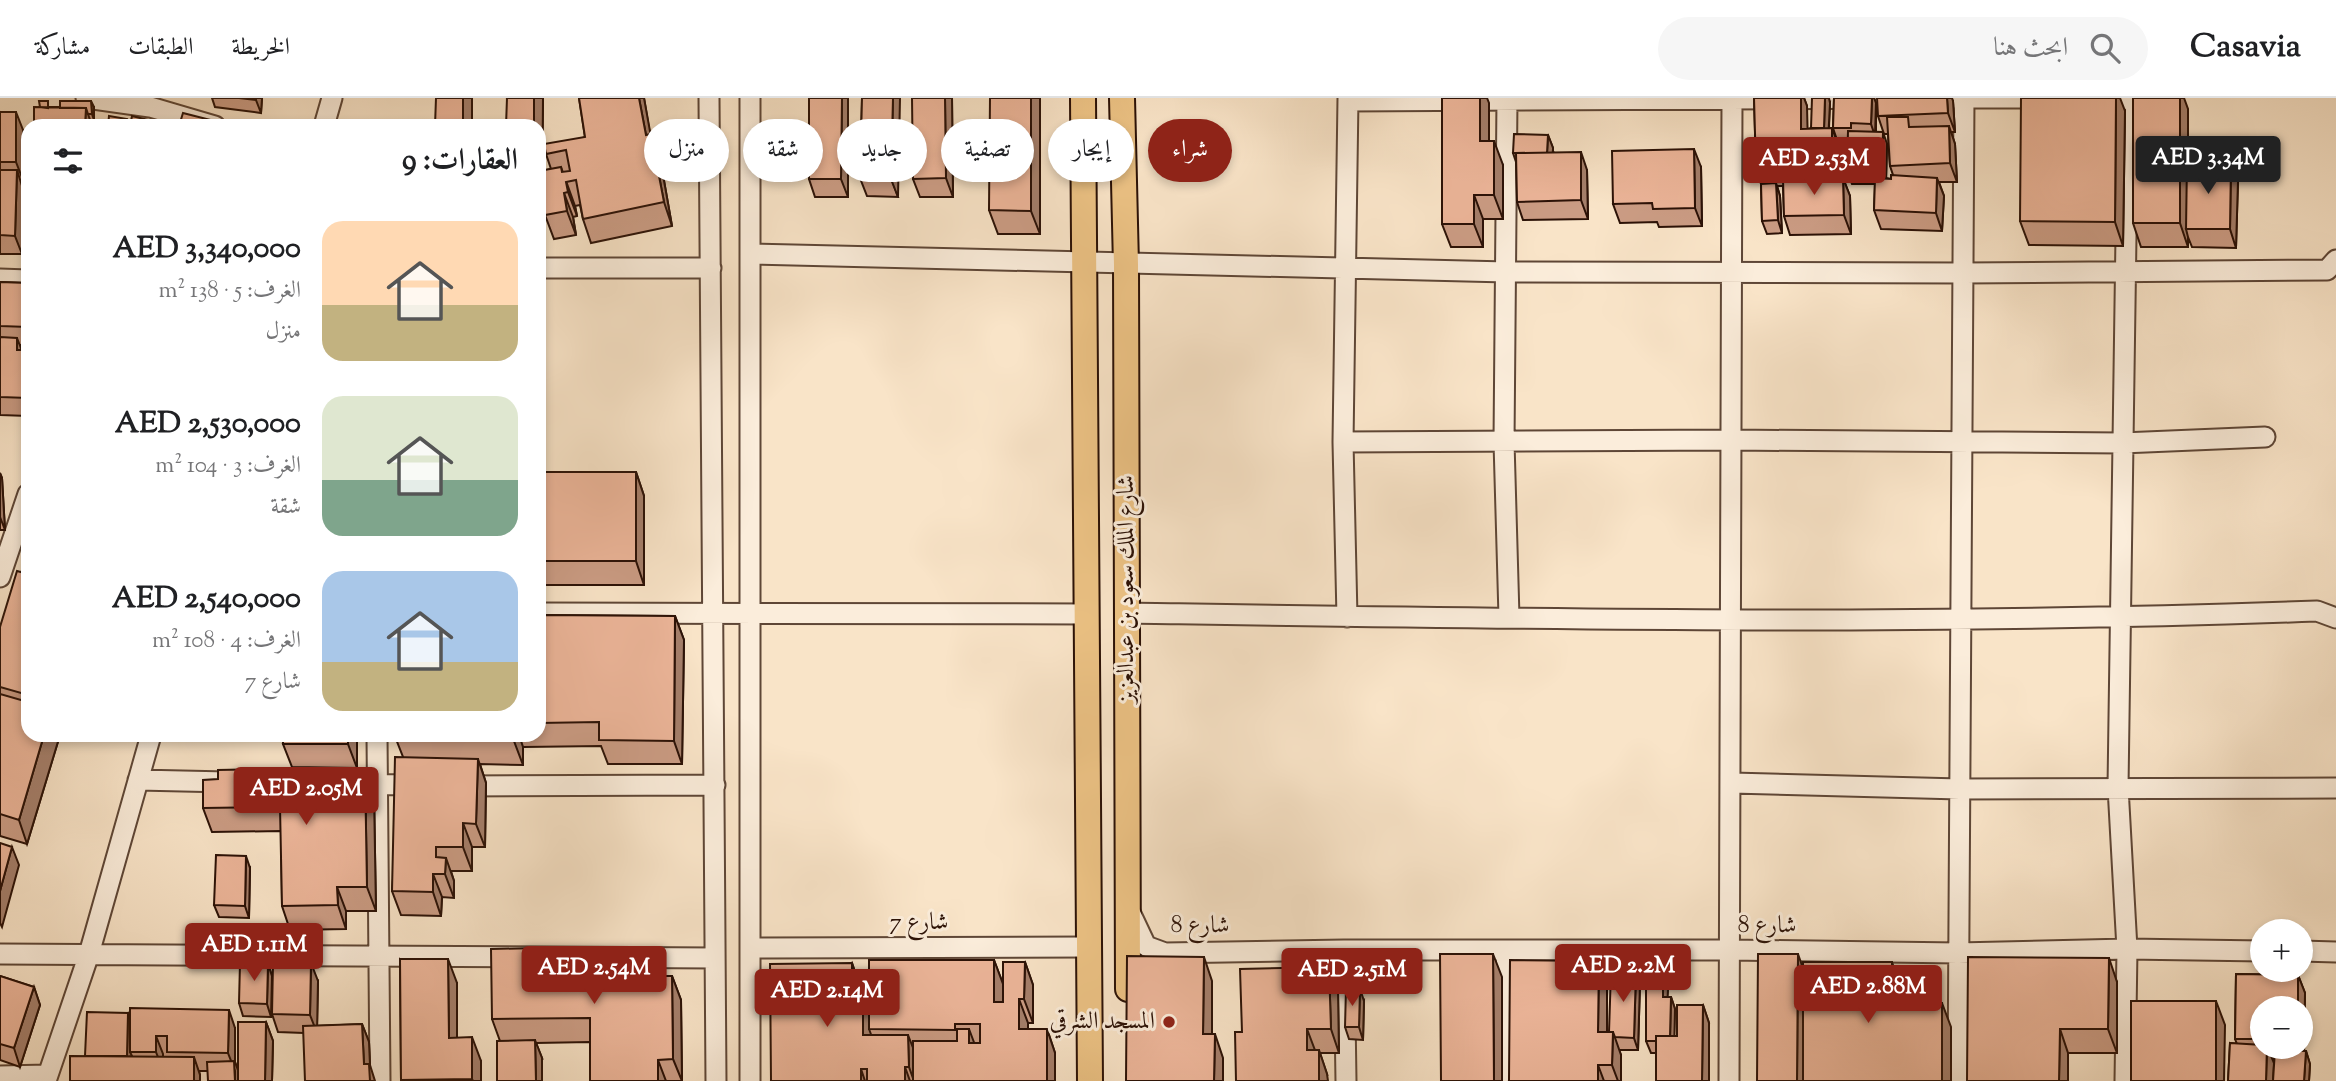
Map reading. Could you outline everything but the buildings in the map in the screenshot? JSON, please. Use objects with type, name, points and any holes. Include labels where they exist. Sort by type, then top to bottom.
[{"type":"main road","name":"شارع الملك سعود بن عبدالعزيز","points":[[1083,98],[1090,1081]]},
{"type":"main road","name":"شارع الملك سعود بن عبدالعزيز","points":[[1122,98],[1126,265],[1128,1014]]},
{"type":"street","points":[[86,98],[150,107],[191,119]]},
{"type":"street","points":[[326,119],[332,98]]},
{"type":"street","points":[[709,98],[716,1081]]},
{"type":"street","points":[[750,98],[750,1081]]},
{"type":"street","points":[[1346,617],[1343,442],[1348,99],[1923,98]]},
{"type":"street","points":[[1937,98],[2060,98]]},
{"type":"street","points":[[1958,1081],[1964,98]]},
{"type":"street","points":[[2114,99],[2128,98],[2118,787],[2127,949],[2125,1081]]},
{"type":"street","points":[[1507,99],[1504,442],[1509,617]]},
{"type":"street","points":[[1729,1081],[1732,99]]},
{"type":"street","points":[[750,254],[1507,272],[1964,274],[2327,270],[2336,260]]},
{"type":"street","points":[[546,268],[711,268]]},
{"type":"street","points":[[0,279],[21,280]]},
{"type":"street","points":[[1343,442],[1731,440],[2123,443],[2264,437]]},
{"type":"street","points":[[0,577],[21,515]]},
{"type":"street","points":[[1128,613],[1962,621],[2121,619],[2317,611],[2336,618]]},
{"type":"street","points":[[546,613],[1087,614]]},
{"type":"street","points":[[0,1076],[47,1078],[89,954],[149,742]]},
{"type":"street","points":[[377,742],[380,1081]]},
{"type":"street","points":[[138,780],[378,785],[715,785]]},
{"type":"street","points":[[1732,783],[1960,789],[2336,788]]},
{"type":"street","name":"شارع 8","points":[[1127,907],[1146,946],[1165,953],[1344,950],[1958,953],[2127,949],[2250,951]]},
{"type":"street","name":"شارع 7","points":[[750,948],[1089,947]]},
{"type":"street","points":[[1344,950],[1346,1081]]},
{"type":"street","points":[[1506,950],[1508,1081]]},
{"type":"street","points":[[2313,951],[2336,951]]},
{"type":"street","points":[[0,954],[715,958]]},
{"type":"place","name":"المسجد الشرقي","points":[[1169,1022]]}]
